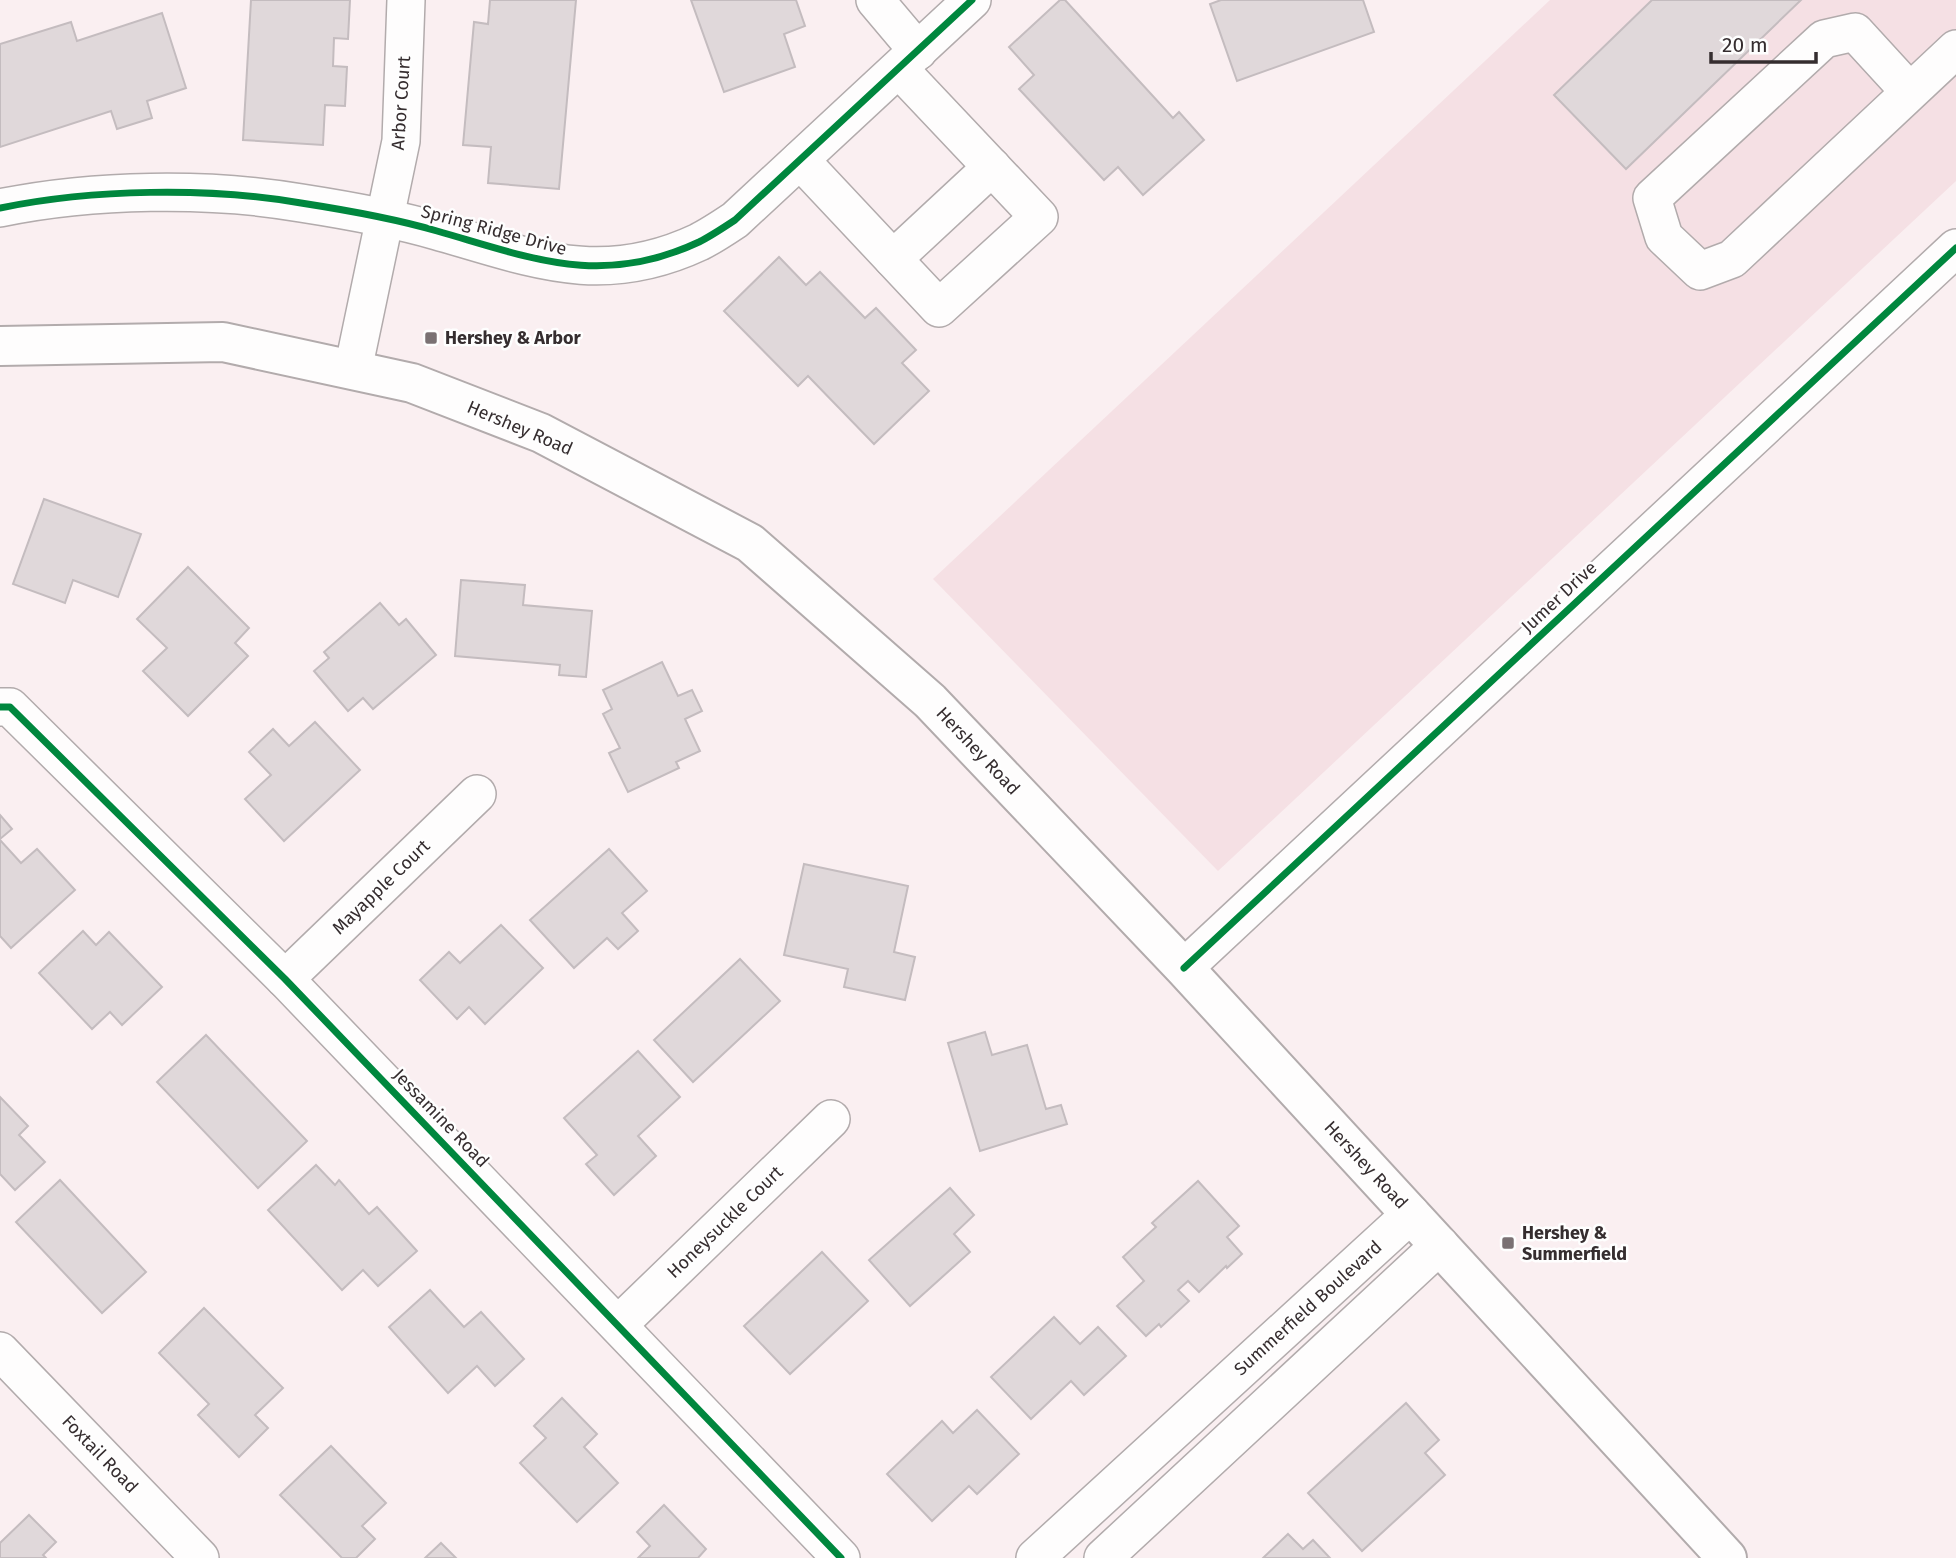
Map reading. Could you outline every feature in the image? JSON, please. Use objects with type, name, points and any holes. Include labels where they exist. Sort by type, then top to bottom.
[{"type":"main road","name":"Hershey Road","points":[[0,346],[223,342],[412,383],[541,433],[750,543],[930,701],[1184,968],[1727,1558]]},
{"type":"street","name":"Arbor Court","points":[[354,370],[401,141],[406,0]]},
{"type":"street","points":[[800,160],[939,308],[1039,216],[992,167],[908,60],[875,0]]},
{"type":"street","name":"Spring Ridge Drive","points":[[0,208],[22,203],[110,194],[206,194],[299,202],[386,218],[527,258],[571,266],[617,266],[661,257],[700,242],[735,220],[972,0]]},
{"type":"street","points":[[1910,92],[1855,33],[1824,39],[1652,198],[1664,237],[1700,271],[1732,259],[1956,49]]},
{"type":"street","points":[[893,259],[992,167]]},
{"type":"street","name":"Jumer Drive","points":[[1184,968],[1956,248]]},
{"type":"street","name":"Jessamine Road","points":[[5,707],[285,979],[841,1558]]},
{"type":"street","name":"Mayapple Court","points":[[285,979],[477,794]]},
{"type":"street","name":"Honeysuckle Court","points":[[618,1325],[831,1119]]},
{"type":"street","name":"Summerfield Boulevard","points":[[1035,1558],[1411,1214]]},
{"type":"street","points":[[1104,1558],[1440,1245]]},
{"type":"street","name":"Foxtail Road","points":[[0,1351],[200,1558]]},
{"type":"street","points":[[1204,1403],[1236,1435]]},
{"type":"shaded area","points":[[1550,0],[1956,0],[1956,181],[1218,871],[933,579]]},
{"type":"building","points":[[251,0],[350,0],[348,39],[334,38],[333,66],[347,67],[345,106],[325,105],[323,145],[243,140]]},
{"type":"building","points":[[490,0],[576,0],[559,189],[488,183],[491,147],[463,145],[474,22],[488,24]]},
{"type":"building","points":[[691,0],[796,0],[805,26],[784,34],[795,67],[724,92]]},
{"type":"building","points":[[1060,0],[1065,0],[1173,118],[1179,112],[1204,140],[1143,195],[1118,167],[1104,180],[1019,89],[1034,75],[1009,47]]},
{"type":"building","points":[[1221,0],[1363,0],[1374,32],[1237,81],[1210,4]]},
{"type":"building","points":[[1652,0],[1801,0],[1626,169],[1554,95]]},
{"type":"building","points":[[162,13],[186,88],[147,101],[152,118],[117,129],[111,111],[0,147],[0,44],[71,22],[77,41]]},
{"type":"building","points":[[779,257],[806,285],[820,272],[865,318],[876,308],[916,350],[902,363],[929,391],[874,444],[808,376],[798,386],[724,311]]},
{"type":"building","points":[[44,499],[141,534],[118,597],[73,580],[65,603],[13,584]]},
{"type":"building","points":[[188,567],[249,628],[235,643],[248,656],[188,716],[143,671],[167,648],[137,619]]},
{"type":"building","points":[[461,580],[525,585],[523,605],[592,611],[586,677],[559,675],[560,665],[455,656]]},
{"type":"building","points":[[380,603],[399,625],[406,619],[436,655],[373,709],[363,698],[348,711],[314,671],[329,658],[324,652]]},
{"type":"building","points":[[662,662],[678,696],[692,690],[702,711],[685,719],[700,751],[676,762],[679,768],[628,792],[609,753],[620,748],[603,714],[612,709],[603,690]]},
{"type":"building","points":[[315,722],[360,770],[284,841],[245,799],[271,775],[249,752],[273,729],[289,746]]},
{"type":"building","points":[[0,815],[12,829],[0,839]]},
{"type":"building","points":[[0,840],[21,863],[37,849],[75,890],[11,948],[0,936]]},
{"type":"building","points":[[609,849],[647,891],[622,913],[638,931],[618,949],[607,938],[574,968],[530,920]]},
{"type":"building","points":[[804,864],[908,886],[894,952],[915,957],[905,1000],[844,987],[848,969],[784,955]]},
{"type":"building","points":[[501,925],[543,968],[485,1024],[469,1007],[457,1019],[420,980],[449,952],[460,963]]},
{"type":"building","points":[[83,931],[96,945],[109,932],[162,987],[122,1025],[110,1012],[92,1029],[39,973]]},
{"type":"building","points":[[740,959],[780,1001],[693,1082],[654,1040]]},
{"type":"building","points":[[985,1032],[992,1055],[1027,1045],[1046,1109],[1061,1105],[1067,1124],[980,1151],[948,1043]]},
{"type":"building","points":[[206,1035],[307,1141],[258,1188],[157,1082]]},
{"type":"building","points":[[638,1051],[680,1097],[638,1136],[656,1156],[614,1195],[586,1164],[597,1155],[564,1118]]},
{"type":"building","points":[[0,1097],[28,1126],[19,1135],[45,1162],[15,1190],[0,1174]]},
{"type":"building","points":[[316,1165],[335,1185],[339,1180],[369,1214],[377,1207],[417,1251],[378,1286],[363,1270],[342,1290],[268,1210]]},
{"type":"building","points":[[60,1180],[146,1272],[102,1313],[16,1222]]},
{"type":"building","points":[[1198,1181],[1239,1226],[1227,1237],[1242,1254],[1199,1292],[1188,1281],[1178,1290],[1189,1301],[1161,1327],[1159,1324],[1146,1336],[1117,1306],[1144,1281],[1123,1257],[1156,1227],[1152,1223]]},
{"type":"building","points":[[950,1188],[974,1215],[954,1234],[970,1252],[910,1306],[869,1260]]},
{"type":"building","points":[[822,1252],[868,1301],[790,1374],[744,1326]]},
{"type":"building","points":[[430,1290],[464,1327],[481,1312],[524,1359],[495,1386],[477,1366],[448,1393],[389,1327]]},
{"type":"building","points":[[204,1308],[283,1388],[255,1415],[268,1428],[239,1457],[198,1415],[209,1404],[159,1353]]},
{"type":"building","points":[[1054,1317],[1080,1344],[1098,1327],[1126,1356],[1084,1395],[1071,1381],[1031,1419],[991,1377]]},
{"type":"building","points":[[562,1398],[597,1434],[584,1447],[618,1483],[577,1522],[520,1463],[546,1438],[534,1426]]},
{"type":"building","points":[[1406,1403],[1439,1440],[1425,1453],[1445,1475],[1362,1551],[1308,1493]]},
{"type":"building","points":[[977,1410],[1019,1454],[977,1494],[969,1486],[932,1521],[887,1474],[942,1421],[953,1433]]},
{"type":"building","points":[[331,1446],[386,1503],[362,1526],[375,1539],[356,1558],[342,1558],[280,1495]]},
{"type":"building","points":[[664,1505],[706,1549],[698,1558],[638,1558],[650,1546],[637,1532]]},
{"type":"building","points":[[29,1515],[56,1542],[43,1555],[46,1558],[0,1558],[0,1543]]},
{"type":"building","points":[[1288,1534],[1303,1549],[1313,1540],[1330,1558],[1263,1558]]},
{"type":"building","points":[[441,1543],[456,1558],[425,1558]]},
{"type":"cycle path","points":[[0,208],[111,194],[228,194],[369,215],[420,226],[504,251],[567,264],[598,266],[664,256],[699,242],[735,220],[972,0]]},
{"type":"cycle path","points":[[1184,968],[1956,248]]},
{"type":"cycle path","points":[[0,707],[10,707],[285,979],[841,1558]]},
{"type":"place","name":"Hershey & Arbor","points":[[431,338]]},
{"type":"place","name":"Hershey & Summerfield","points":[[1508,1243]]}]
